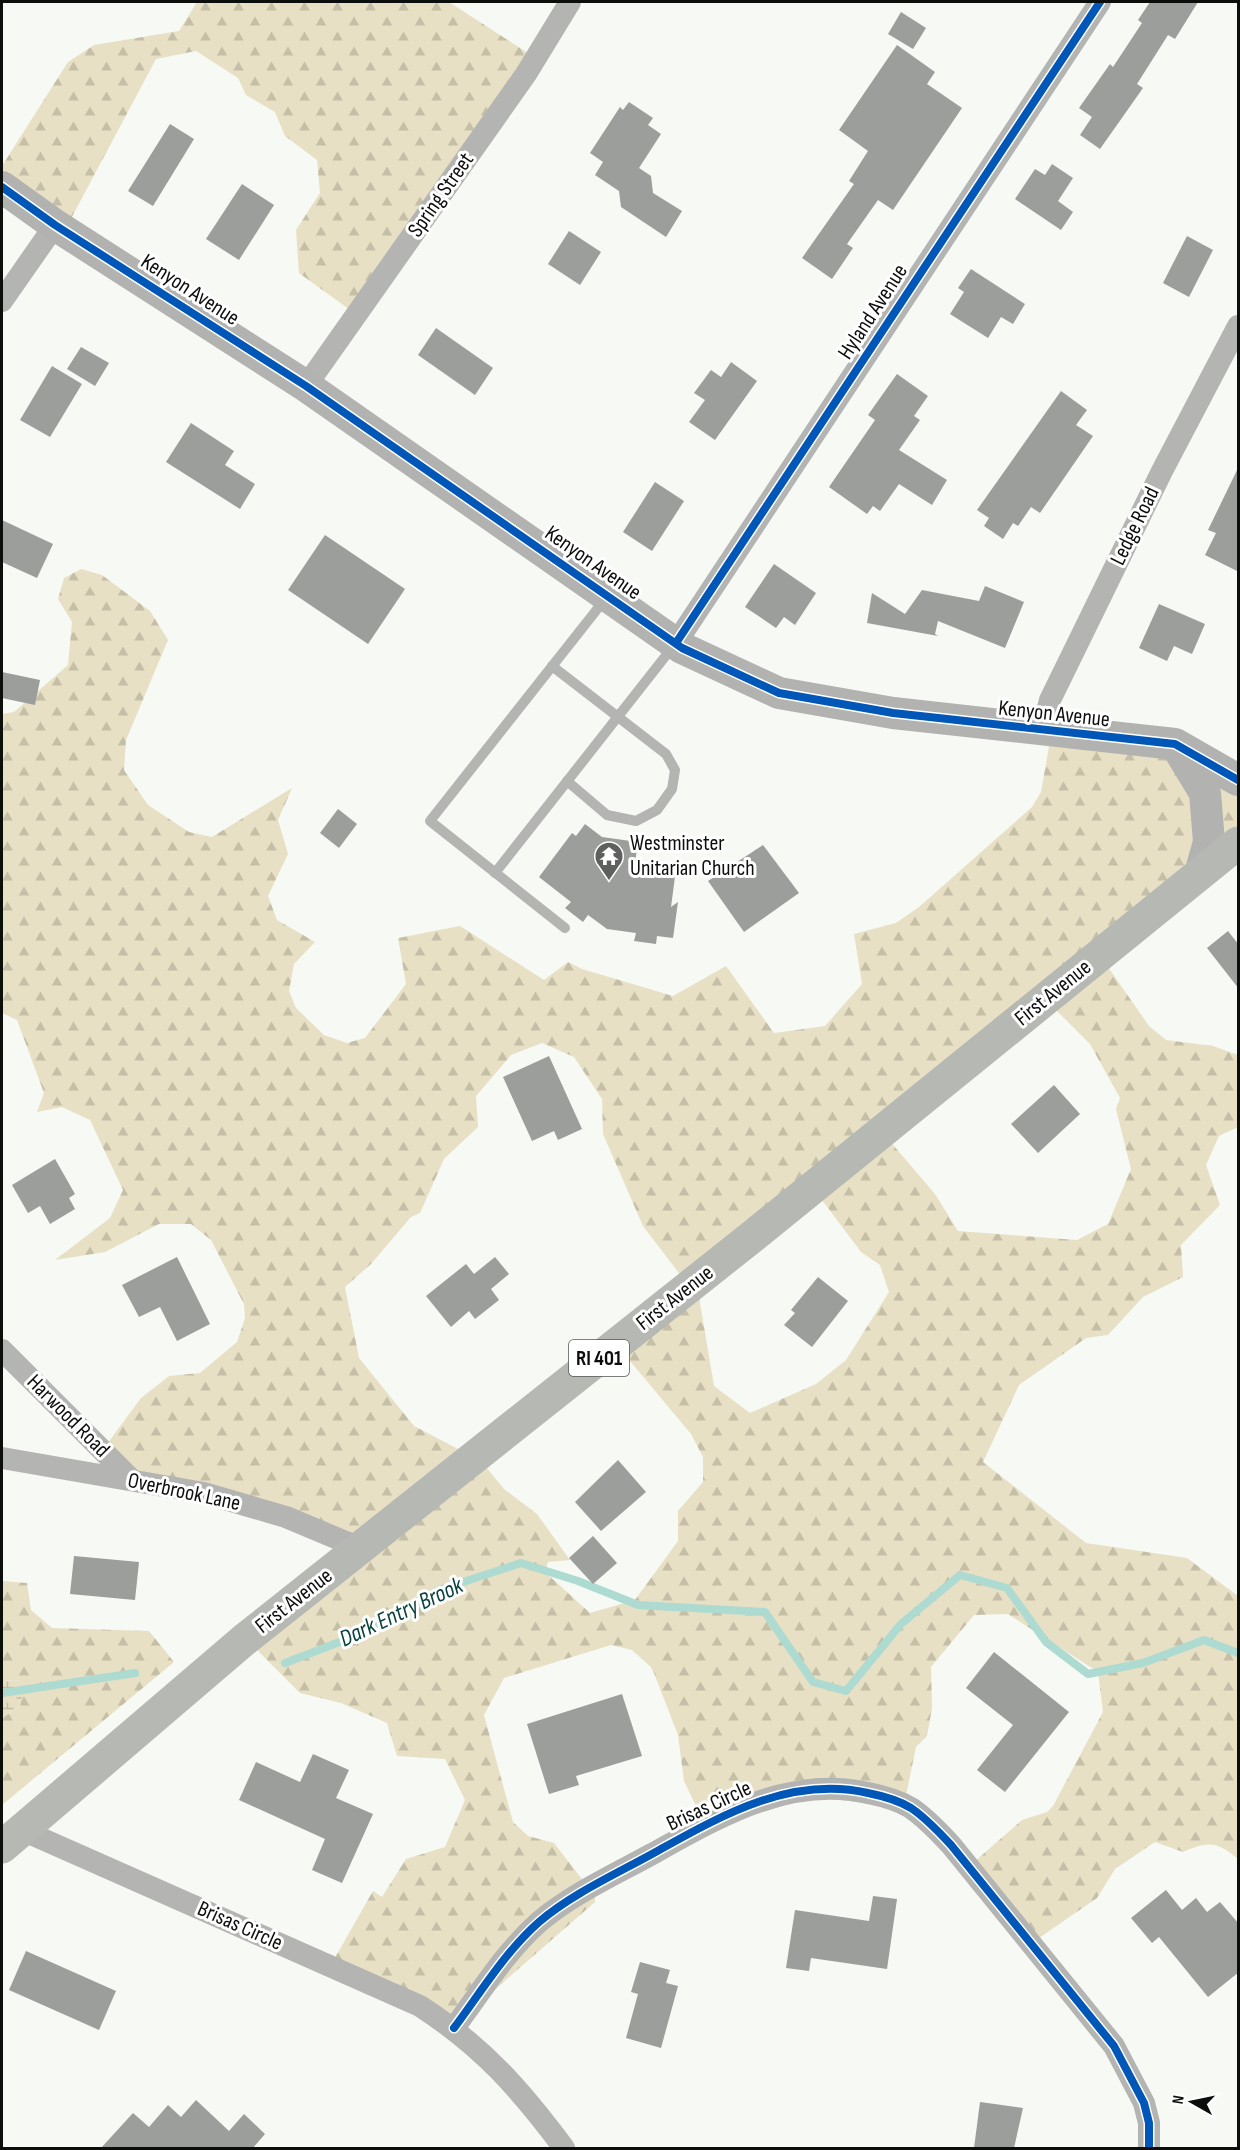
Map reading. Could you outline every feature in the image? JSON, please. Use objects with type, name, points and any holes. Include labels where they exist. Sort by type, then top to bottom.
[{"type":"main road","name":"First Avenue","points":[[12,1839],[244,1640],[753,1236],[1239,843]]},
{"type":"street","name":"Spring Street","points":[[306,386],[526,74],[570,2]]},
{"type":"street","name":"Hyland Avenue","points":[[676,643],[1100,2]]},
{"type":"street","name":"Kenyon Avenue","points":[[2,187],[55,225],[306,386],[676,643],[779,693],[893,714],[1175,744],[1239,780]]},
{"type":"street","points":[[2,301],[55,225]]},
{"type":"street","name":"Ledge Road","points":[[1042,731],[1050,700],[1162,471],[1239,326]]},
{"type":"street","points":[[1175,744],[1205,793],[1209,842],[1200,874]]},
{"type":"street","name":"Harwood Road","points":[[2,1355],[131,1479]]},
{"type":"street","name":"Overbrook Lane","points":[[2,1458],[204,1493],[286,1517],[360,1548]]},
{"type":"street","name":"Brisas Circle","points":[[454,2028],[519,1941],[541,1921],[609,1878],[725,1814],[761,1800],[793,1791],[853,1790],[885,1797],[910,1808],[932,1825],[958,1854],[1114,2046],[1144,2103],[1149,2123],[1149,2148]]},
{"type":"street","name":"Brisas Circle","points":[[12,1839],[392,1992],[454,2028],[482,2051],[564,2148]]},
{"type":"lane","points":[[565,928],[430,821],[608,595]]},
{"type":"lane","points":[[495,873],[676,643]]},
{"type":"lane","points":[[552,666],[666,754],[675,770],[672,789],[657,810],[636,821],[617,819],[607,815],[567,781]]},
{"type":"green space","points":[[197,2],[449,2],[531,55],[357,315],[299,273],[296,230],[320,193],[317,160],[285,136],[275,112],[246,95],[238,78],[196,51],[156,59],[66,228],[2,185],[2,166],[68,62],[94,45],[179,31]]},
{"type":"green space","points":[[81,569],[102,575],[150,611],[168,640],[126,740],[124,770],[148,805],[189,832],[212,837],[292,788],[278,820],[288,854],[268,896],[277,920],[315,942],[294,964],[289,991],[296,1008],[324,1035],[347,1043],[365,1038],[406,984],[398,938],[460,926],[544,980],[568,962],[582,969],[673,996],[726,966],[774,1033],[825,1026],[862,984],[854,934],[896,923],[919,907],[1032,807],[1041,792],[1051,735],[1182,757],[1238,785],[1238,856],[1101,957],[1149,1026],[1166,1040],[1213,1046],[1238,1055],[1238,1127],[1219,1136],[1206,1165],[1220,1205],[1181,1245],[1183,1277],[1143,1297],[1108,1335],[1086,1338],[1019,1385],[983,1462],[1086,1543],[1187,1558],[1238,1596],[1238,1859],[1218,1846],[1199,1846],[1183,1852],[1155,1842],[1115,1869],[1097,1898],[1039,1938],[973,1863],[1022,1820],[1047,1812],[1053,1806],[1103,1712],[1098,1672],[1008,1614],[974,1615],[931,1667],[932,1708],[927,1736],[916,1747],[903,1810],[841,1800],[808,1800],[708,1831],[684,1781],[678,1735],[652,1668],[632,1650],[611,1645],[504,1678],[484,1715],[513,1822],[528,1836],[554,1843],[595,1896],[595,1902],[460,2020],[332,1963],[373,1891],[382,1897],[406,1859],[445,1847],[465,1800],[445,1759],[397,1756],[387,1723],[341,1703],[300,1693],[259,1652],[256,1642],[354,1562],[312,1525],[103,1477],[107,1444],[141,1398],[169,1376],[200,1373],[237,1342],[245,1318],[244,1304],[211,1240],[191,1224],[159,1224],[105,1252],[55,1260],[110,1218],[123,1190],[90,1120],[62,1107],[37,1112],[44,1093],[17,1020],[2,1013],[2,714],[14,712],[68,665],[72,622],[58,599],[64,578]],"holes":[[[1051,1005],[1090,1044],[1120,1098],[1116,1109],[1131,1169],[1108,1224],[1077,1240],[958,1231],[935,1194],[882,1132]],[[542,1043],[574,1057],[602,1099],[603,1134],[643,1226],[685,1281],[620,1349],[691,1434],[703,1457],[703,1482],[678,1511],[678,1541],[635,1600],[590,1613],[545,1572],[548,1562],[570,1560],[537,1514],[504,1489],[481,1461],[414,1426],[359,1358],[345,1287],[371,1264],[411,1217],[420,1213],[444,1159],[478,1127],[476,1096],[511,1055]],[[813,1188],[861,1252],[880,1265],[889,1292],[846,1360],[816,1384],[750,1413],[714,1386],[696,1279]]]},
{"type":"green space","points":[[2,1581],[27,1583],[31,1610],[52,1628],[149,1631],[174,1662],[2,1805],[2,1718],[20,1706],[24,1681],[2,1680]]},
{"type":"green space","points":[[2,1680],[25,1681],[20,1706],[2,1718]]},
{"type":"building","points":[[1150,2],[1198,2],[1175,39],[1168,35],[1137,84],[1143,88],[1100,149],[1080,135],[1092,117],[1079,108],[1110,64],[1113,67],[1142,23],[1138,20]]},
{"type":"building","points":[[901,12],[926,28],[913,49],[888,34]]},
{"type":"building","points":[[897,45],[935,72],[927,84],[962,108],[893,210],[878,200],[847,244],[853,248],[832,279],[802,258],[854,184],[849,181],[868,151],[839,130]]},
{"type":"building","points":[[629,102],[653,118],[648,125],[661,134],[639,168],[651,176],[653,193],[682,211],[666,237],[621,207],[619,191],[595,175],[603,162],[590,153],[620,107],[623,110]]},
{"type":"building","points":[[170,124],[194,139],[153,206],[128,191]]},
{"type":"building","points":[[1052,164],[1073,178],[1058,201],[1073,212],[1061,230],[1015,199],[1035,169],[1045,175]]},
{"type":"building","points":[[242,184],[274,205],[239,260],[206,239]]},
{"type":"building","points":[[569,231],[601,252],[580,285],[548,264]]},
{"type":"building","points":[[1187,236],[1213,250],[1189,297],[1163,283]]},
{"type":"building","points":[[971,269],[1025,304],[1013,324],[1001,317],[988,338],[950,314],[964,292],[958,288]]},
{"type":"building","points":[[436,328],[493,368],[475,395],[418,355]]},
{"type":"building","points":[[81,347],[109,363],[95,386],[67,369]]},
{"type":"building","points":[[731,362],[757,381],[715,440],[689,422],[705,400],[694,393],[711,370],[721,377]]},
{"type":"building","points":[[52,366],[82,384],[50,437],[20,420]]},
{"type":"building","points":[[897,374],[928,396],[914,416],[920,420],[899,450],[947,480],[932,505],[899,484],[880,511],[873,506],[867,514],[829,487],[875,420],[868,415]]},
{"type":"building","points":[[1061,391],[1087,410],[1076,425],[1093,436],[1040,513],[1031,507],[1018,526],[1013,523],[1003,539],[984,526],[989,518],[977,510]]},
{"type":"building","points":[[191,423],[234,451],[225,465],[255,484],[240,509],[166,462]]},
{"type":"building","points":[[1239,466],[1239,572],[1205,555],[1216,533],[1208,530]]},
{"type":"building","points":[[655,482],[684,501],[652,551],[623,532]]},
{"type":"building","points":[[2,520],[53,544],[37,578],[2,562]]},
{"type":"building","points":[[325,535],[405,589],[368,644],[288,590]]},
{"type":"building","points":[[774,564],[816,593],[795,625],[784,617],[776,628],[745,607]]},
{"type":"building","points":[[985,586],[1024,602],[1005,648],[938,621],[935,634],[938,636],[867,623],[872,593],[905,614],[922,590],[979,601]]},
{"type":"building","points":[[1159,604],[1205,624],[1192,654],[1174,646],[1167,661],[1139,648]]},
{"type":"building","points":[[2,672],[40,680],[35,705],[2,698]]},
{"type":"building","points":[[338,809],[357,824],[339,848],[320,833]]},
{"type":"building","name":"Westminster Unitarian Church","points":[[585,824],[602,837],[638,842],[635,863],[676,869],[671,907],[678,902],[673,938],[657,936],[656,944],[634,941],[636,933],[607,929],[588,915],[583,922],[565,908],[571,902],[539,877],[572,833],[576,836]]},
{"type":"building","name":"Westminster Unitarian Church","points":[[763,845],[799,893],[744,932],[708,881]]},
{"type":"building","points":[[1228,931],[1239,945],[1239,989],[1207,948]]},
{"type":"building","points":[[549,1056],[582,1129],[558,1140],[554,1131],[532,1141],[503,1077]]},
{"type":"building","points":[[1054,1085],[1080,1114],[1038,1153],[1011,1124]]},
{"type":"building","points":[[55,1159],[75,1194],[69,1198],[75,1209],[50,1224],[40,1206],[28,1213],[12,1185]]},
{"type":"building","points":[[177,1257],[210,1324],[177,1341],[160,1307],[139,1317],[122,1285]]},
{"type":"building","points":[[495,1257],[509,1274],[491,1289],[499,1300],[475,1319],[469,1311],[451,1327],[426,1296],[466,1264],[474,1274]]},
{"type":"building","points":[[818,1277],[848,1301],[812,1347],[784,1325],[795,1313],[791,1310]]},
{"type":"building","points":[[618,1460],[646,1492],[601,1531],[575,1502]]},
{"type":"building","points":[[593,1536],[617,1563],[593,1584],[569,1558]]},
{"type":"building","points":[[74,1556],[139,1562],[135,1600],[70,1594]]},
{"type":"building","points":[[994,1652],[1069,1712],[1005,1792],[977,1770],[1013,1725],[966,1688]]},
{"type":"building","points":[[622,1694],[642,1756],[576,1776],[579,1785],[549,1794],[527,1724]]},
{"type":"building","points":[[313,1754],[349,1770],[336,1798],[373,1814],[342,1883],[312,1870],[325,1839],[239,1800],[256,1762],[300,1782]]},
{"type":"building","points":[[1166,1890],[1182,1910],[1196,1898],[1207,1912],[1220,1902],[1239,1924],[1239,1972],[1208,1997],[1159,1937],[1152,1943],[1131,1918]]},
{"type":"building","points":[[873,1896],[897,1899],[887,1969],[811,1958],[809,1971],[786,1968],[795,1910],[869,1921]]},
{"type":"building","points":[[26,1951],[116,1991],[99,2030],[9,1990]]},
{"type":"building","points":[[640,1962],[670,1970],[666,1983],[678,1986],[661,2048],[626,2038],[638,1994],[631,1992]]},
{"type":"building","points":[[196,2100],[229,2131],[244,2114],[265,2134],[253,2148],[101,2148],[133,2113],[149,2127],[168,2105],[181,2117]]},
{"type":"building","points":[[980,2102],[1023,2108],[1014,2148],[974,2148]]},
{"type":"waterway","name":"Dark Entry Brook","points":[[285,1663],[355,1636],[439,1590],[521,1563],[578,1581],[638,1605],[765,1612],[813,1682],[846,1691],[901,1624],[960,1575],[1007,1588],[1046,1642],[1088,1674],[1143,1663],[1204,1640],[1238,1653]]},
{"type":"waterway","name":"Dark Entry Brook","points":[[2,1693],[135,1673]]},
{"type":"cycle path","points":[[676,643],[1100,2]]},
{"type":"cycle path","points":[[2,187],[55,225],[306,386],[682,648],[779,693],[893,713],[1175,744],[1238,780]]},
{"type":"cycle path","points":[[454,2028],[504,1959],[527,1934],[552,1912],[594,1885],[703,1826],[756,1803],[810,1790],[839,1789],[868,1793],[906,1805],[937,1830],[1114,2046],[1144,2103],[1149,2123],[1149,2148]]},
{"type":"place","name":"Westminster Unitarian Church","points":[[609,882]]}]
